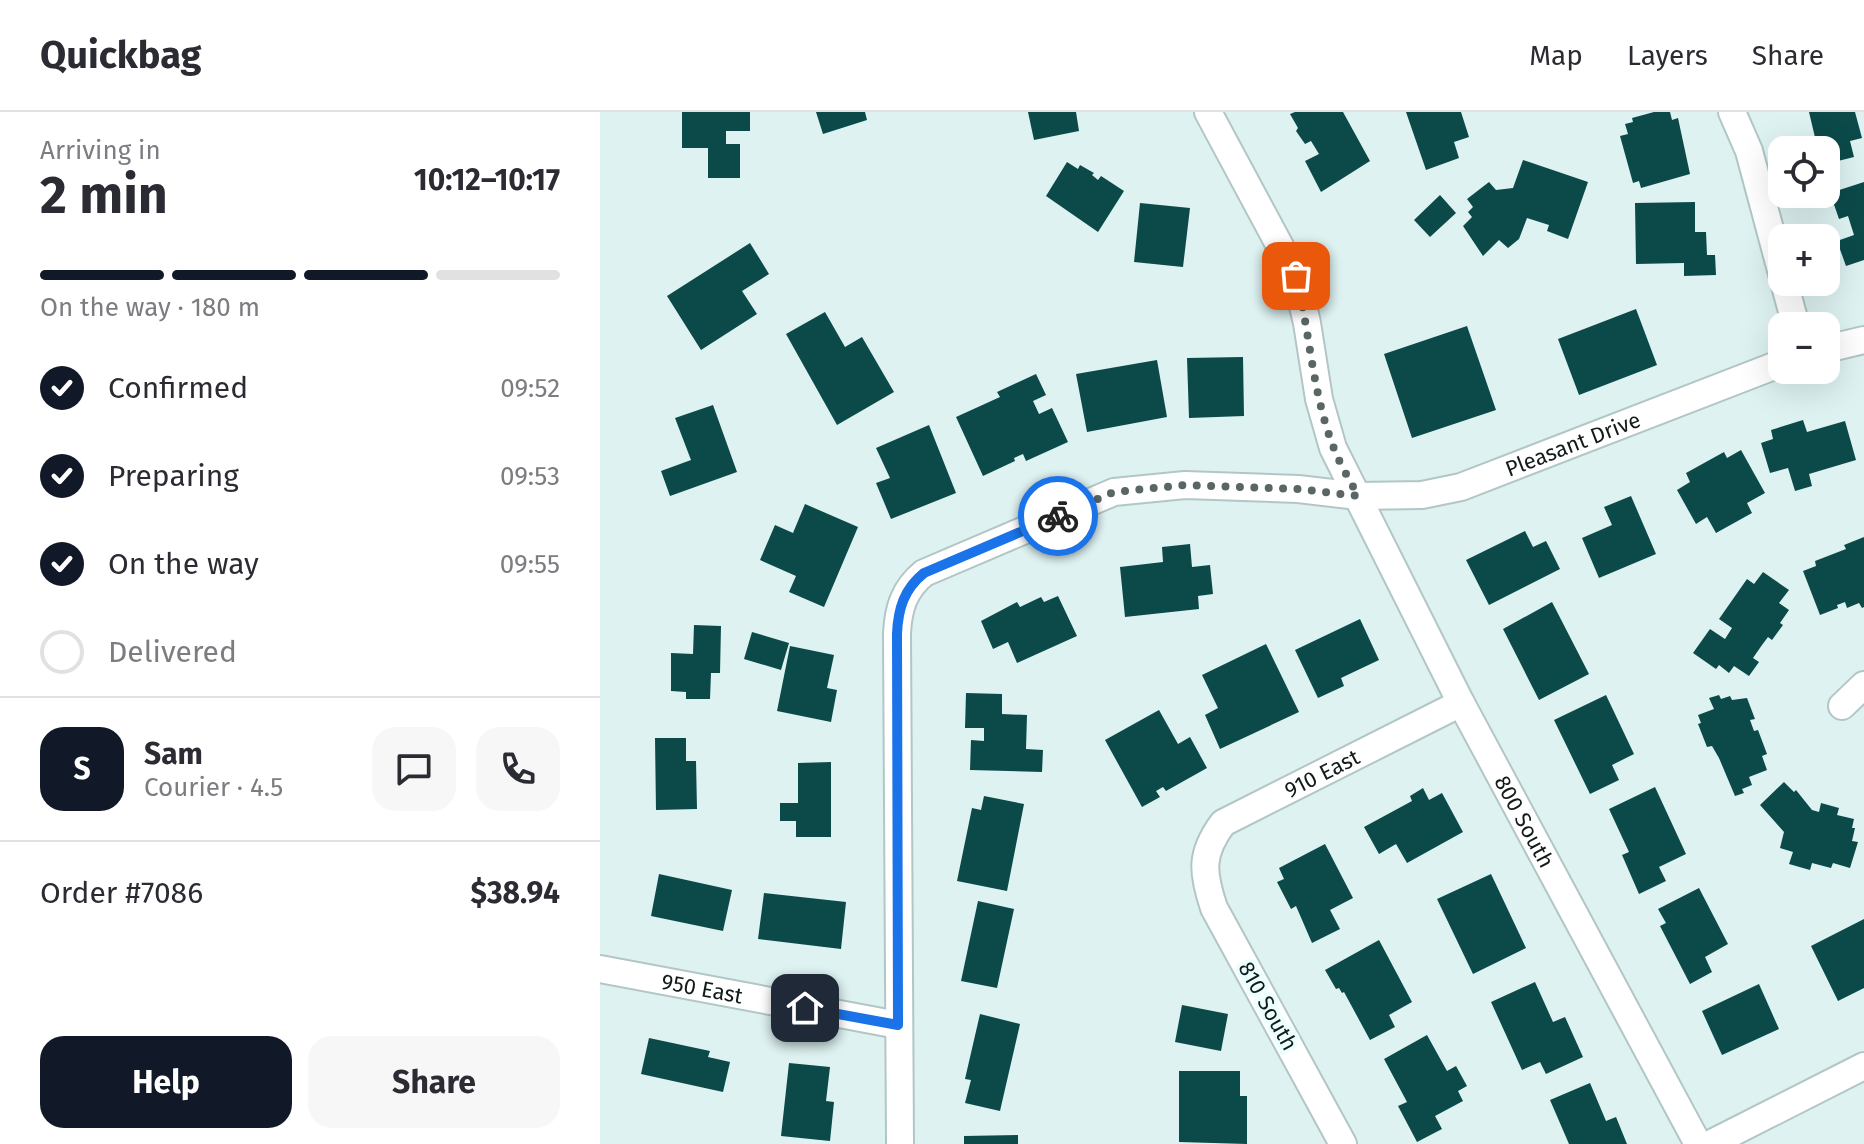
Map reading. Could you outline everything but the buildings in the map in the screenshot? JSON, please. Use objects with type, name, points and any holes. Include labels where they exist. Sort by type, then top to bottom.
[{"type":"street","name":"800 South","points":[[1208,112],[1296,276],[1319,399],[1333,448],[1461,703],[1698,1144]]},
{"type":"street","points":[[1732,112],[1749,151],[1769,224]]},
{"type":"street","points":[[1840,346],[1864,340]]},
{"type":"street","name":"Pleasant Drive","points":[[898,1025],[898,611],[914,581],[924,573],[1114,492],[1185,485],[1298,489],[1358,496],[1422,495],[1461,487],[1768,368]]},
{"type":"street","points":[[1842,706],[1864,685]]},
{"type":"street","name":"910 East","points":[[1203,863],[1211,840],[1223,823],[1461,703]]},
{"type":"street","name":"810 South","points":[[1203,863],[1214,908],[1343,1144]]},
{"type":"street","name":"950 East","points":[[600,969],[898,1025]]},
{"type":"street","points":[[898,1025],[900,1144]]},
{"type":"street","points":[[1710,1144],[1864,1066]]},
{"type":"way so far","points":[[1058,516],[1114,492],[1148,487],[1185,485],[1298,489],[1358,496],[1333,448],[1319,399],[1296,276]]},
{"type":"route","points":[[805,1008],[898,1025],[897,634],[898,611],[906,593],[924,573],[1058,516]]}]
